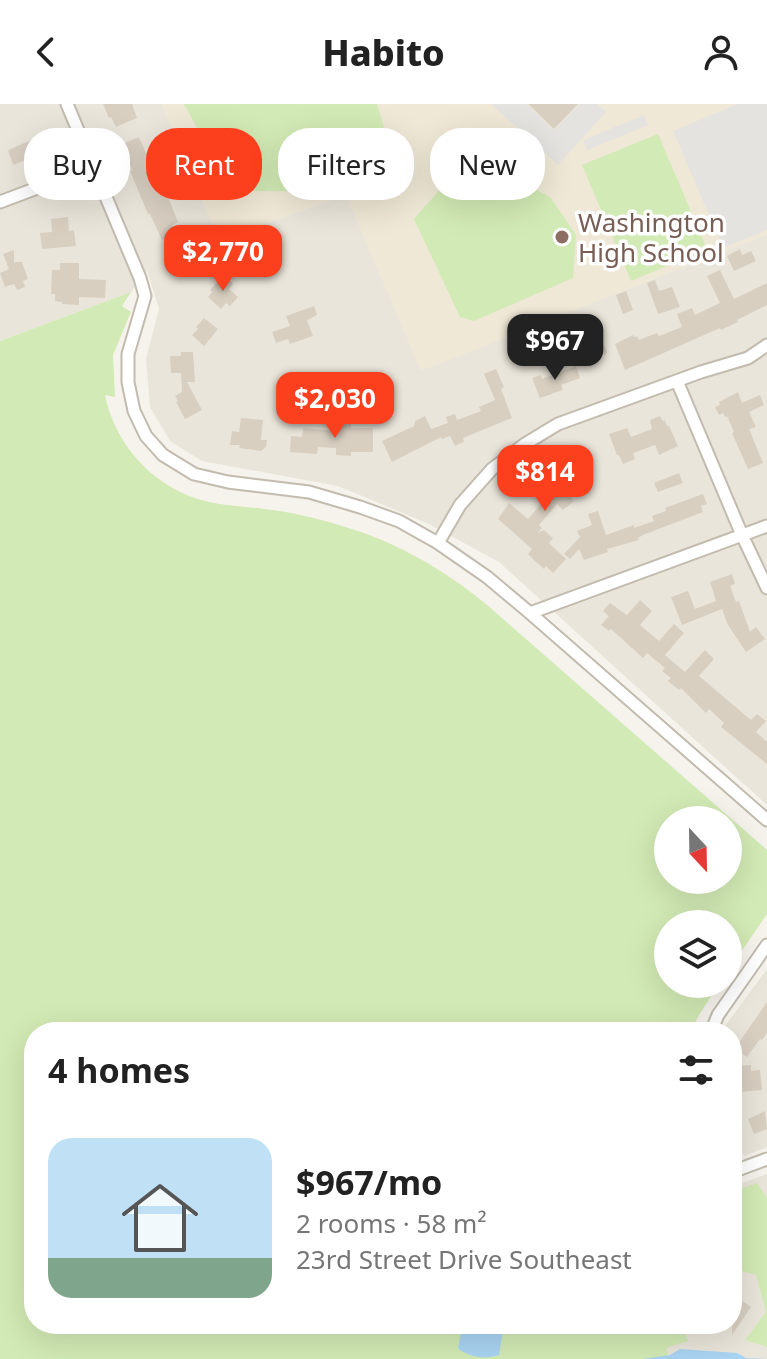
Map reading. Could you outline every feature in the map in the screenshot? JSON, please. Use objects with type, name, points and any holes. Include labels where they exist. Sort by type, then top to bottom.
[{"type":"street","points":[[67,104],[77,128]]},
{"type":"street","points":[[0,202],[24,193]]},
{"type":"street","points":[[107,200],[145,296],[128,354],[128,382],[134,411],[146,436],[163,455],[194,474],[228,482],[309,492],[399,521],[438,543],[487,577],[530,613],[767,820]]},
{"type":"street","points":[[438,543],[460,505],[492,469],[558,424],[748,358],[767,345]]},
{"type":"street","points":[[748,358],[767,359]]},
{"type":"street","points":[[677,381],[767,588]]},
{"type":"street","points":[[530,613],[767,526]]},
{"type":"street","points":[[715,1022],[767,945]]},
{"type":"street","points":[[742,1167],[767,1159]]},
{"type":"shaded area","points":[[0,104],[162,104],[172,128],[146,128],[146,200],[202,200],[219,240],[332,200],[348,200],[422,370],[767,234],[767,805],[499,562],[429,524],[338,486],[202,461],[170,441],[150,407],[146,359],[159,309],[147,270],[131,292],[0,341]]},
{"type":"shaded area","name":"Washington High School","points":[[162,104],[767,104],[767,234],[421,371],[348,200],[414,200],[414,128],[278,128],[278,200],[332,200],[219,240],[202,200],[262,200],[262,128],[172,128]]},
{"type":"shaded area","points":[[491,104],[527,104],[554,130],[579,104],[597,104],[606,112],[558,165],[545,153],[545,128],[517,128]]},
{"type":"shaded area","points":[[738,104],[767,104],[767,230],[723,248],[673,131]]},
{"type":"shaded area","points":[[644,115],[648,125],[587,150],[583,140]]},
{"type":"shaded area","points":[[767,969],[767,1147],[744,1156],[742,1022],[728,1022]]},
{"type":"shaded area","points":[[767,1174],[767,1359],[670,1359],[660,1334],[742,1334],[742,1183]]},
{"type":"green space","points":[[184,104],[377,104],[384,128],[278,128],[278,191],[262,191],[262,128],[198,128]]},
{"type":"green space","points":[[658,134],[707,249],[631,281],[582,165]]},
{"type":"green space","points":[[545,194],[551,198],[576,235],[573,278],[474,321],[460,317],[414,219],[431,200],[545,200]]},
{"type":"green space","points":[[131,292],[122,306],[131,312],[113,355],[115,397],[105,395],[117,430],[138,460],[151,472],[165,483],[198,499],[294,514],[362,532],[436,568],[486,604],[717,806],[654,806],[654,894],[742,894],[742,828],[767,850],[767,914],[742,951],[742,910],[654,910],[654,998],[710,998],[696,1022],[24,1022],[24,1334],[686,1334],[688,1341],[666,1348],[670,1359],[0,1359],[0,341]]},
{"type":"green space","points":[[757,1183],[767,1198],[767,1347],[745,1340],[766,1312],[756,1275],[742,1271],[742,1188]]},
{"type":"water","points":[[461,1334],[502,1334],[499,1355],[479,1357],[458,1348]]},
{"type":"water","points":[[680,1349],[737,1353],[746,1358],[767,1359],[642,1359],[670,1355]]},
{"type":"building","points":[[103,104],[132,104],[137,118],[116,127]]},
{"type":"building","points":[[528,104],[578,104],[554,129]]},
{"type":"building","points":[[139,137],[146,153],[146,200],[169,200],[178,222],[172,225],[176,234],[162,240],[130,171],[130,141]]},
{"type":"building","points":[[24,143],[24,161],[13,165],[8,150]]},
{"type":"building","points":[[68,217],[69,231],[74,230],[76,246],[42,249],[40,233],[52,232],[51,219]]},
{"type":"building","points":[[740,249],[742,255],[751,251],[756,261],[734,271],[727,256]]},
{"type":"building","points":[[14,250],[14,262],[22,262],[28,279],[23,281],[25,287],[17,290],[14,284],[5,287],[0,273],[9,269],[3,254]]},
{"type":"building","points":[[60,263],[79,263],[79,279],[106,280],[105,298],[79,297],[79,305],[55,301],[55,294],[51,294],[52,270],[60,270]]},
{"type":"building","points":[[720,270],[734,299],[767,283],[767,305],[721,330],[625,370],[615,344],[633,335],[639,340],[657,333],[659,336],[682,327],[677,314],[692,308],[695,315],[720,303],[707,276]]},
{"type":"building","points":[[224,275],[233,284],[229,289],[238,297],[230,306],[226,303],[221,309],[208,297],[212,292],[210,290]]},
{"type":"building","points":[[655,280],[659,291],[672,287],[680,307],[658,314],[647,283]]},
{"type":"building","points":[[626,291],[633,310],[623,314],[616,295]]},
{"type":"building","points":[[314,306],[317,315],[307,320],[313,336],[290,344],[288,339],[276,343],[272,332],[290,326],[286,316]]},
{"type":"building","points":[[204,318],[218,329],[204,346],[192,335]]},
{"type":"building","points":[[599,332],[607,353],[585,361],[577,341]]},
{"type":"building","points":[[181,352],[193,352],[195,382],[187,382],[202,410],[185,419],[175,396],[182,392],[181,373],[171,373],[170,356],[181,356]]},
{"type":"building","points":[[576,366],[580,378],[561,385],[563,390],[540,398],[532,378],[541,375],[542,379]]},
{"type":"building","points":[[496,369],[512,418],[463,438],[464,442],[455,446],[450,436],[441,437],[392,462],[382,441],[414,426],[415,421],[425,416],[431,429],[448,423],[446,417],[455,414],[457,420],[481,411],[479,407],[495,400],[484,374]]},
{"type":"building","points":[[738,392],[742,403],[760,395],[764,405],[749,412],[756,427],[749,429],[763,463],[748,469],[727,416],[723,413],[719,415],[715,407]]},
{"type":"building","points":[[660,416],[669,426],[678,446],[659,455],[655,445],[633,453],[635,459],[623,464],[609,434],[627,428],[631,437],[652,429],[650,420]]},
{"type":"building","points":[[241,418],[263,420],[261,440],[267,440],[266,447],[261,451],[230,445],[232,431],[239,432]]},
{"type":"building","points":[[336,418],[351,418],[351,428],[373,428],[373,452],[336,455],[336,448],[318,447],[317,454],[290,452],[291,436],[302,437],[303,428],[336,431]]},
{"type":"building","points":[[571,453],[584,477],[563,488],[574,501],[563,510],[557,504],[539,525],[542,528],[537,533],[544,530],[553,538],[549,543],[566,559],[553,573],[535,561],[528,554],[532,549],[498,519],[509,503],[528,519],[552,488],[542,470]]},
{"type":"building","points":[[679,473],[683,483],[658,492],[654,483]]},
{"type":"building","points":[[703,494],[707,504],[701,506],[703,512],[643,535],[639,540],[607,549],[608,552],[584,560],[579,549],[570,559],[564,554],[580,537],[577,531],[592,525],[588,514],[598,511],[606,535],[654,521],[652,516],[666,511],[665,508]]},
{"type":"building","points":[[732,574],[735,584],[730,586],[750,632],[756,627],[765,639],[746,652],[728,625],[722,609],[682,625],[671,597],[688,591],[695,609],[716,601],[710,582]]},
{"type":"building","points":[[640,600],[652,611],[640,625],[659,641],[674,624],[684,633],[665,655],[685,672],[705,650],[714,659],[699,676],[751,720],[757,714],[766,721],[756,732],[767,742],[767,764],[721,727],[724,723],[709,709],[706,713],[681,688],[679,690],[668,681],[671,678],[662,671],[665,668],[647,653],[643,658],[611,629],[609,631],[601,625],[609,616],[603,611],[610,603],[627,615]]},
{"type":"building","points":[[767,1002],[767,1033],[747,1057],[742,1054],[742,1038]]},
{"type":"building","points":[[751,1065],[751,1071],[760,1070],[762,1090],[742,1092],[742,1066]]},
{"type":"building","points":[[765,1111],[767,1129],[754,1134],[748,1119]]},
{"type":"building","points":[[742,1301],[751,1307],[742,1320]]},
{"type":"place","name":"Washington High School","points":[[562,237]]}]
